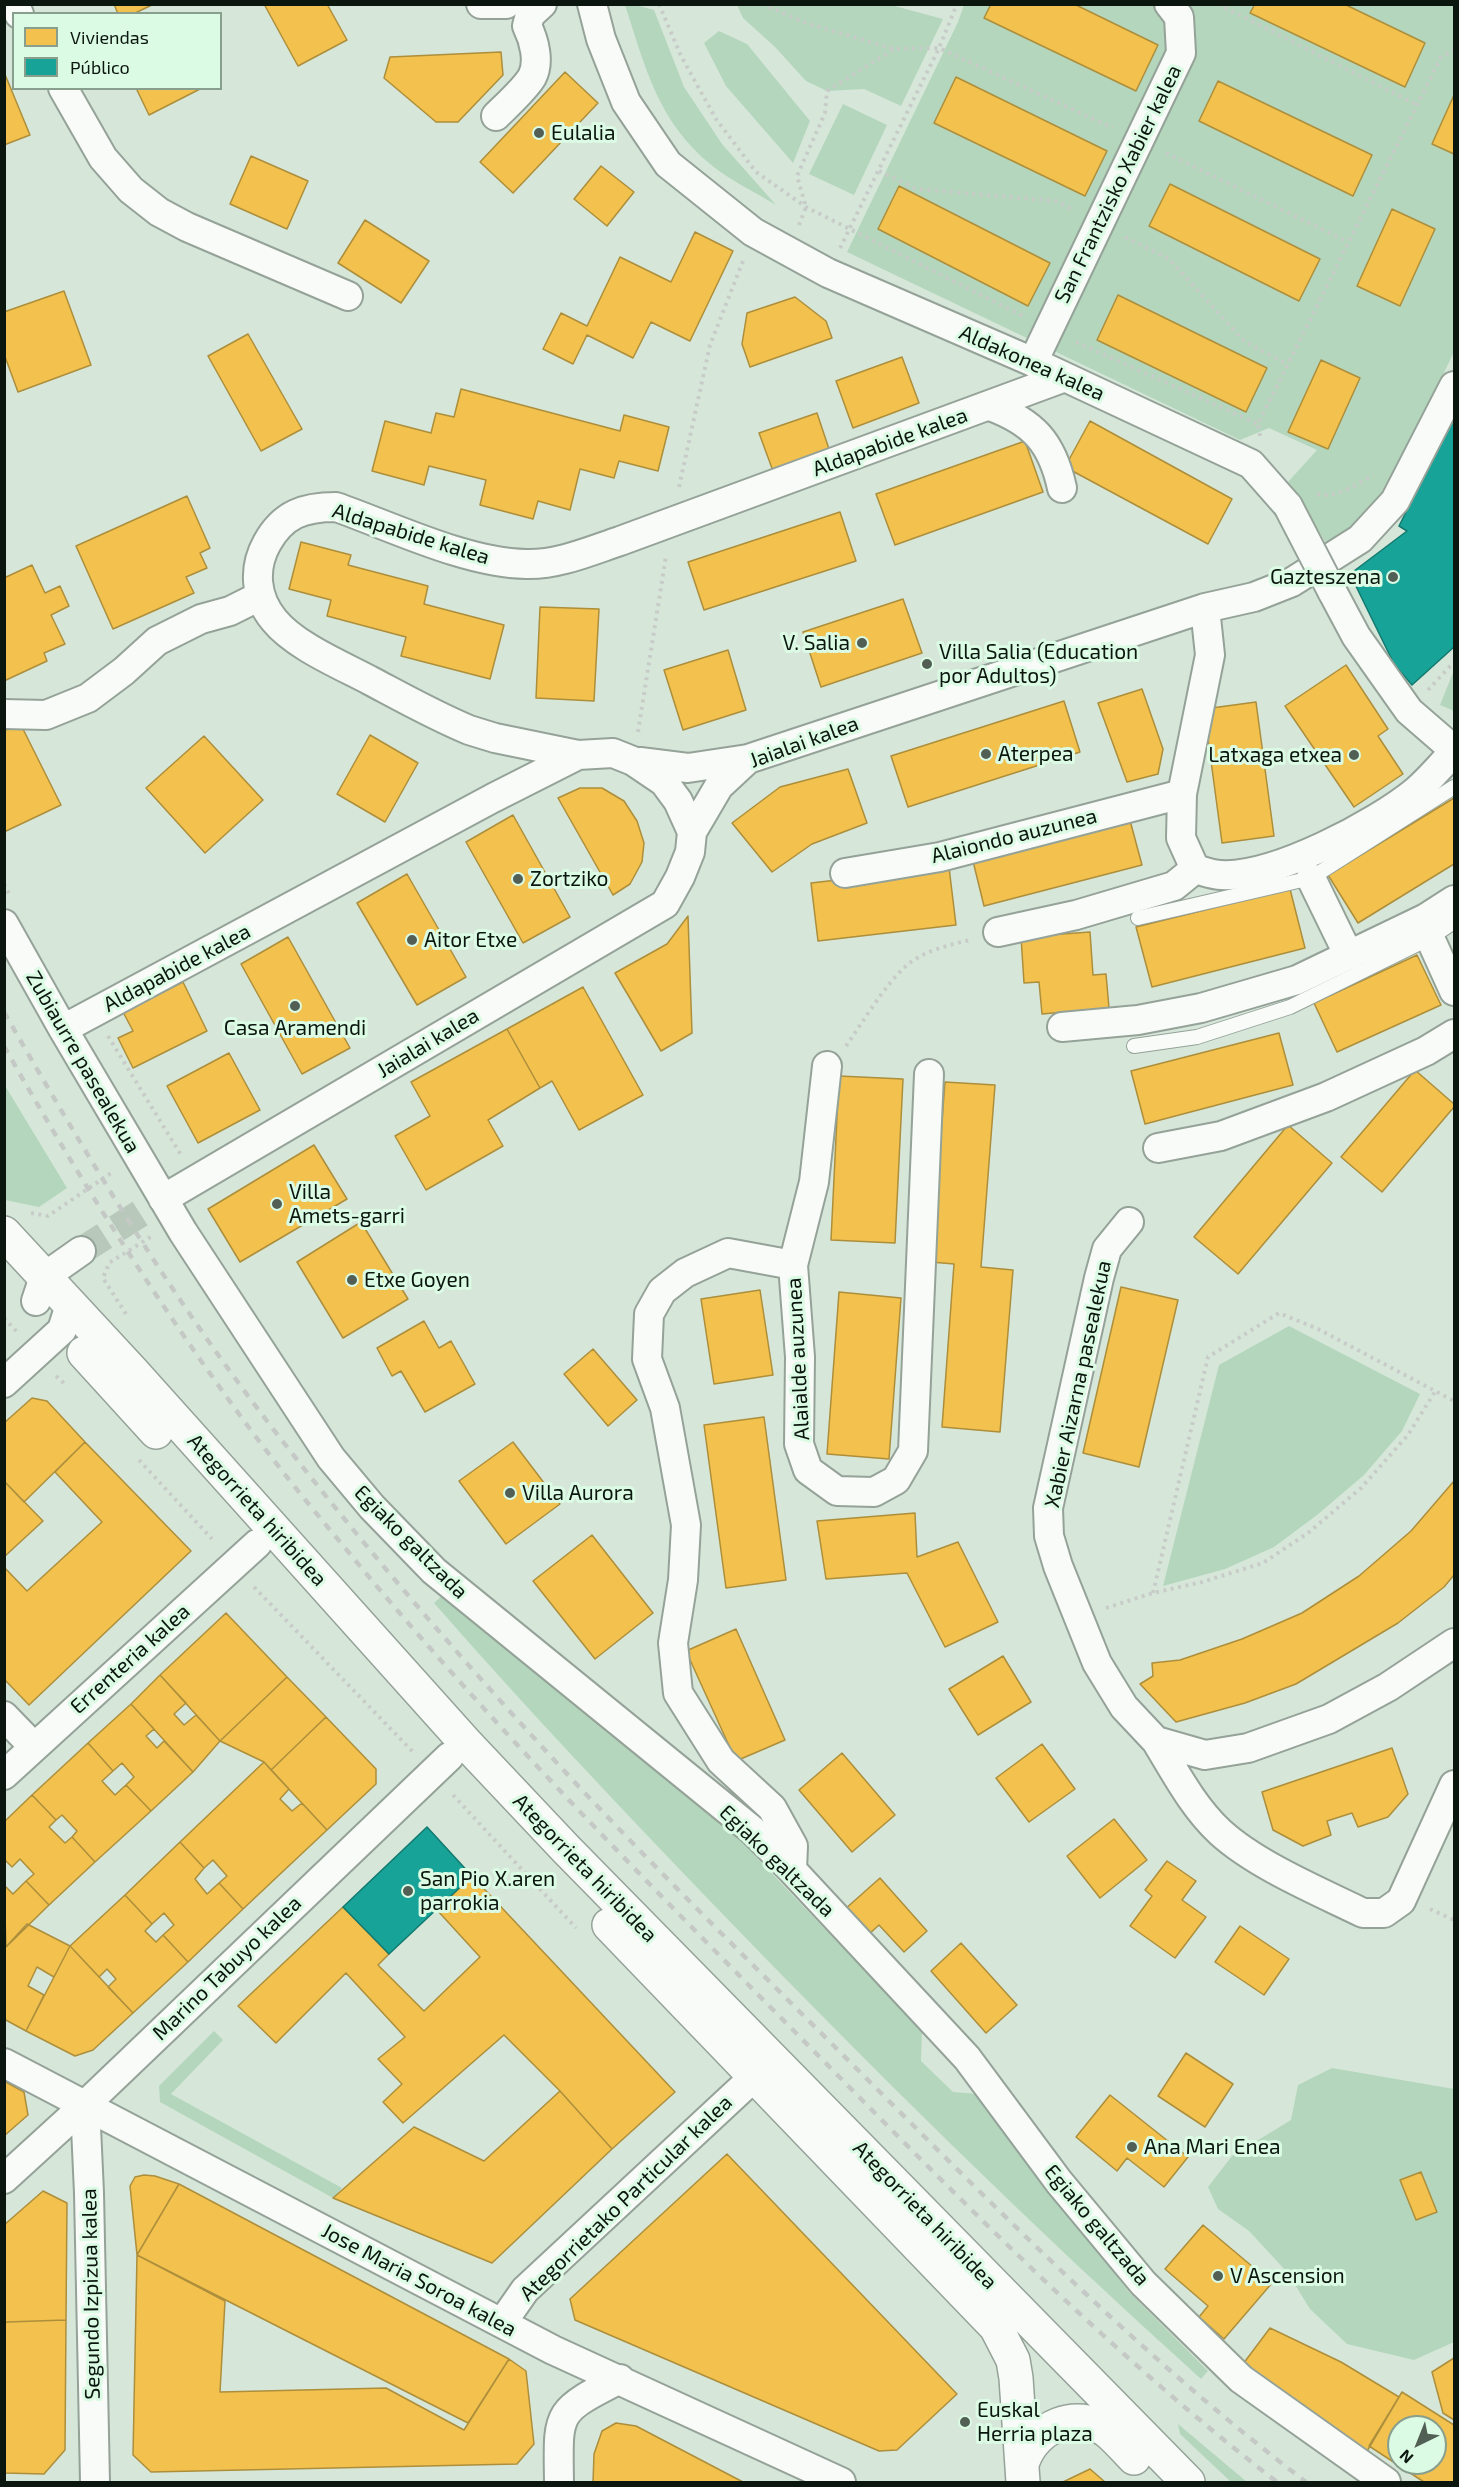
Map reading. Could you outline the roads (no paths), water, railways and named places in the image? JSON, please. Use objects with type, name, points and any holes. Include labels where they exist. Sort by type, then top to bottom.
[{"type":"main road","name":"Ategorrieta hiribidea","points":[[15,1222],[40,1289]]},
{"type":"main road","name":"Ategorrieta hiribidea","points":[[4,1268],[40,1289],[566,1850],[1188,2482]]},
{"type":"main road","name":"Ategorrieta hiribidea","points":[[66,1317],[257,1544],[449,1757],[753,2077],[996,2327],[1013,2360],[1023,2472]]},
{"type":"main road","points":[[1023,2472],[1027,2450],[1043,2432],[1067,2422],[1082,2421],[1108,2432],[1159,2482]]},
{"type":"street","points":[[481,4],[506,4]]},
{"type":"street","points":[[496,116],[532,77],[535,62],[533,38],[527,26],[530,15],[542,4]]},
{"type":"street","name":"Aldakonea kalea","points":[[592,4],[601,39],[626,102],[668,164],[753,232],[828,273],[1033,362],[1251,464],[1267,481],[1300,500],[1332,591],[1356,636],[1409,711],[1455,751]]},
{"type":"street","name":"San Frantzisko Xabier kalea","points":[[1033,362],[1181,53],[1179,17],[1169,4]]},
{"type":"street","points":[[64,90],[103,158],[131,190],[159,212],[348,296]]},
{"type":"street","name":"Aldapabide kalea","points":[[633,761],[613,753],[578,755],[495,738],[453,723],[315,652],[274,620],[260,596],[256,577],[262,552],[274,531],[292,515],[312,507],[336,507],[477,557],[527,564],[554,561],[610,544],[1065,377]]},
{"type":"street","name":"Jaialai kalea","points":[[163,1199],[665,904],[680,877],[690,852],[692,832],[719,786],[748,759],[1205,608],[1254,597],[1292,582],[1360,539],[1395,501],[1455,386]]},
{"type":"street","points":[[990,406],[1014,415],[1040,435],[1057,463],[1062,488]]},
{"type":"street","points":[[4,714],[46,715],[88,698],[124,671],[157,641],[201,619],[230,611],[260,596]]},
{"type":"street","points":[[1205,608],[1210,655],[1182,794],[1181,838],[1195,868],[1221,876],[1267,869],[1318,850],[1376,819],[1416,791],[1455,751]]},
{"type":"street","name":"Aldapabide kalea","points":[[63,1029],[493,798],[578,755]]},
{"type":"street","points":[[633,761],[688,768],[748,759]]},
{"type":"street","points":[[633,761],[664,782],[678,801],[692,832]]},
{"type":"street","name":"Alaiondo auzunea","points":[[845,873],[940,857],[1182,794]]},
{"type":"street","points":[[998,932],[1076,915],[1174,886],[1195,868]]},
{"type":"street","points":[[1311,878],[1349,956]]},
{"type":"street","points":[[1062,1027],[1138,1020],[1201,1008],[1297,980],[1426,918],[1455,900]]},
{"type":"street","name":"Zubiaurre pasealekua","points":[[4,924],[163,1199]]},
{"type":"street","points":[[1430,938],[1455,992]]},
{"type":"street","points":[[1158,1148],[1221,1136],[1316,1101],[1426,1051],[1455,1034]]},
{"type":"street","name":"Alaialde auzunea","points":[[827,1066],[814,1182],[793,1265],[800,1358],[800,1443],[808,1470],[837,1491],[874,1492],[896,1480],[913,1451],[929,1074]]},
{"type":"street","name":"Egiako galtzada","points":[[163,1199],[214,1282],[331,1458],[372,1507],[434,1570],[751,1829],[967,2058],[1059,2182],[1143,2283],[1241,2379],[1386,2482]]},
{"type":"street","name":"Xabier Aizarna pasealekua","points":[[1129,1222],[1107,1249],[1048,1508],[1049,1536],[1077,1617],[1097,1663],[1124,1707],[1156,1741],[1185,1788],[1218,1831],[1247,1853],[1363,1913],[1384,1913],[1401,1900],[1455,1785]]},
{"type":"street","points":[[40,1289],[81,1251]]},
{"type":"street","points":[[792,1870],[794,1846],[772,1808],[722,1761],[678,1692],[673,1643],[683,1580],[686,1525],[665,1408],[646,1359],[649,1314],[662,1291],[685,1273],[728,1253],[793,1265]]},
{"type":"street","points":[[4,1383],[66,1317]]},
{"type":"street","name":"Errenteria kalea","points":[[4,1775],[257,1544]]},
{"type":"street","points":[[1156,1741],[1205,1755],[1248,1748],[1329,1719],[1388,1687],[1455,1642]]},
{"type":"street","points":[[4,1716],[34,1747]]},
{"type":"street","name":"Marino Tabuyo kalea","points":[[4,2179],[85,2105],[449,1757]]},
{"type":"street","name":"Jose Maria Soroa kalea","points":[[4,2062],[553,2350],[841,2482]]},
{"type":"street","name":"Ategorrietako Particular kalea","points":[[502,2323],[525,2290],[753,2077]]},
{"type":"street","name":"Segundo Izpizua kalea","points":[[85,2105],[89,2193],[94,2482]]},
{"type":"street","points":[[559,2482],[558,2432],[563,2416],[576,2402],[620,2379]]},
{"type":"lane","points":[[1138,918],[1311,878],[1455,788]]},
{"type":"lane","points":[[1134,1046],[1197,1037],[1290,1007],[1430,938],[1455,922]]},
{"type":"tunnel","points":[[81,1251],[163,1199]]},
{"type":"railway","points":[[4,1012],[129,1221],[231,1372],[342,1516],[460,1655],[541,1746],[644,1855],[1004,2216],[1121,2327],[1181,2380],[1306,2482]]},
{"type":"railway","points":[[4,1046],[61,1145],[121,1242],[217,1383],[306,1501],[450,1670],[620,1854],[1029,2266],[1150,2377],[1277,2482]]},
{"type":"place","name":"Eulalia","points":[[539,133]]},
{"type":"place","name":"Gazteszena","points":[[1393,577]]},
{"type":"place","name":"V. Salia","points":[[862,643]]},
{"type":"place","name":"Villa Salia (Education por Adultos)","points":[[927,664]]},
{"type":"place","name":"Aterpea","points":[[986,754]]},
{"type":"place","name":"Latxaga etxea","points":[[1354,755]]},
{"type":"place","name":"Zortziko","points":[[518,879]]},
{"type":"place","name":"Aitor Etxe","points":[[412,940]]},
{"type":"place","name":"Casa Aramendi","points":[[295,1006]]},
{"type":"place","name":"Villa Amets-garri","points":[[277,1204]]},
{"type":"place","name":"Etxe Goyen","points":[[352,1280]]},
{"type":"place","name":"Villa Aurora","points":[[510,1493]]},
{"type":"place","name":"San Pio X.aren parrokia","points":[[408,1891]]},
{"type":"place","name":"Ana Mari Enea","points":[[1132,2147]]},
{"type":"place","name":"V Ascension","points":[[1218,2276]]},
{"type":"place","name":"Euskal Herria plaza","points":[[965,2422]]}]
